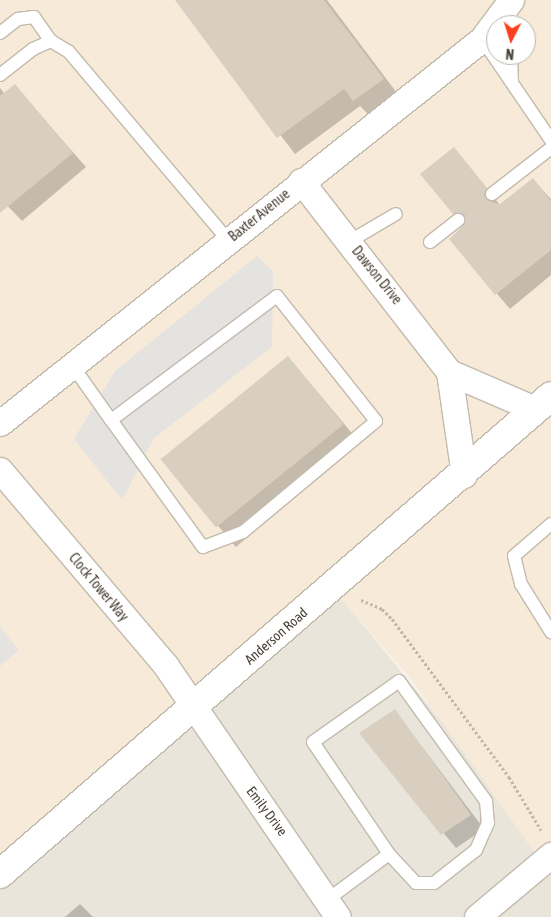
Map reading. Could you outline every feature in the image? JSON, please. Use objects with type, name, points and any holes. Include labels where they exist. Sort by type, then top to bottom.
[{"type":"street","name":"Baxter Avenue","points":[[0,423],[301,181],[482,39],[511,9]]},
{"type":"street","name":"Dawson Drive","points":[[301,181],[350,241],[449,372],[464,475]]},
{"type":"street","name":"Dawson Drive","points":[[449,372],[543,402]]},
{"type":"street","name":"Anderson Road","points":[[0,874],[464,475],[543,402]]},
{"type":"street","name":"Clock Tower Way","points":[[0,470],[166,666],[194,706]]},
{"type":"street","name":"Emily Drive","points":[[194,706],[332,908]]},
{"type":"street","points":[[477,917],[548,864]]},
{"type":"lane","points":[[0,33],[18,19],[34,17],[51,41],[68,52],[228,240]]},
{"type":"lane","points":[[482,39],[551,140]]},
{"type":"lane","points":[[0,75],[33,49],[51,41]]},
{"type":"lane","points":[[511,65],[512,82]]},
{"type":"lane","points":[[492,194],[551,148]]},
{"type":"lane","points":[[350,241],[396,214]]},
{"type":"lane","points":[[430,242],[458,220]]},
{"type":"lane","points":[[72,366],[111,420],[203,547],[243,532],[376,421],[277,296],[111,420]]},
{"type":"lane","points":[[551,524],[514,556],[521,584],[551,632]]},
{"type":"lane","points":[[399,681],[486,801],[488,823],[476,850],[434,882],[416,882],[389,854],[313,742],[399,681]]},
{"type":"lane","points":[[332,908],[389,854]]},
{"type":"path","points":[[332,587],[382,609],[392,619],[530,810],[543,833],[548,864]]},
{"type":"shaded area","points":[[0,0],[551,0],[551,855],[542,863],[415,684],[332,588],[0,874]]},
{"type":"shaded area","points":[[257,256],[273,271],[272,347],[154,438],[122,500],[74,439],[115,371]]},
{"type":"shaded area","points":[[332,587],[551,855],[551,917],[0,917],[0,874]]},
{"type":"shaded area","points":[[0,627],[19,650],[0,666]]},
{"type":"building","points":[[175,0],[324,0],[384,79],[353,101],[344,89],[277,138]]},
{"type":"building","points":[[15,84],[73,153],[0,213],[0,96]]},
{"type":"building","points":[[454,147],[487,188],[484,195],[489,201],[500,204],[533,178],[551,201],[551,250],[495,295],[449,239],[463,227],[465,215],[453,214],[420,174]]},
{"type":"building","points":[[288,356],[343,424],[216,528],[161,459]]},
{"type":"building","points":[[395,709],[471,815],[441,835],[359,733]]}]
